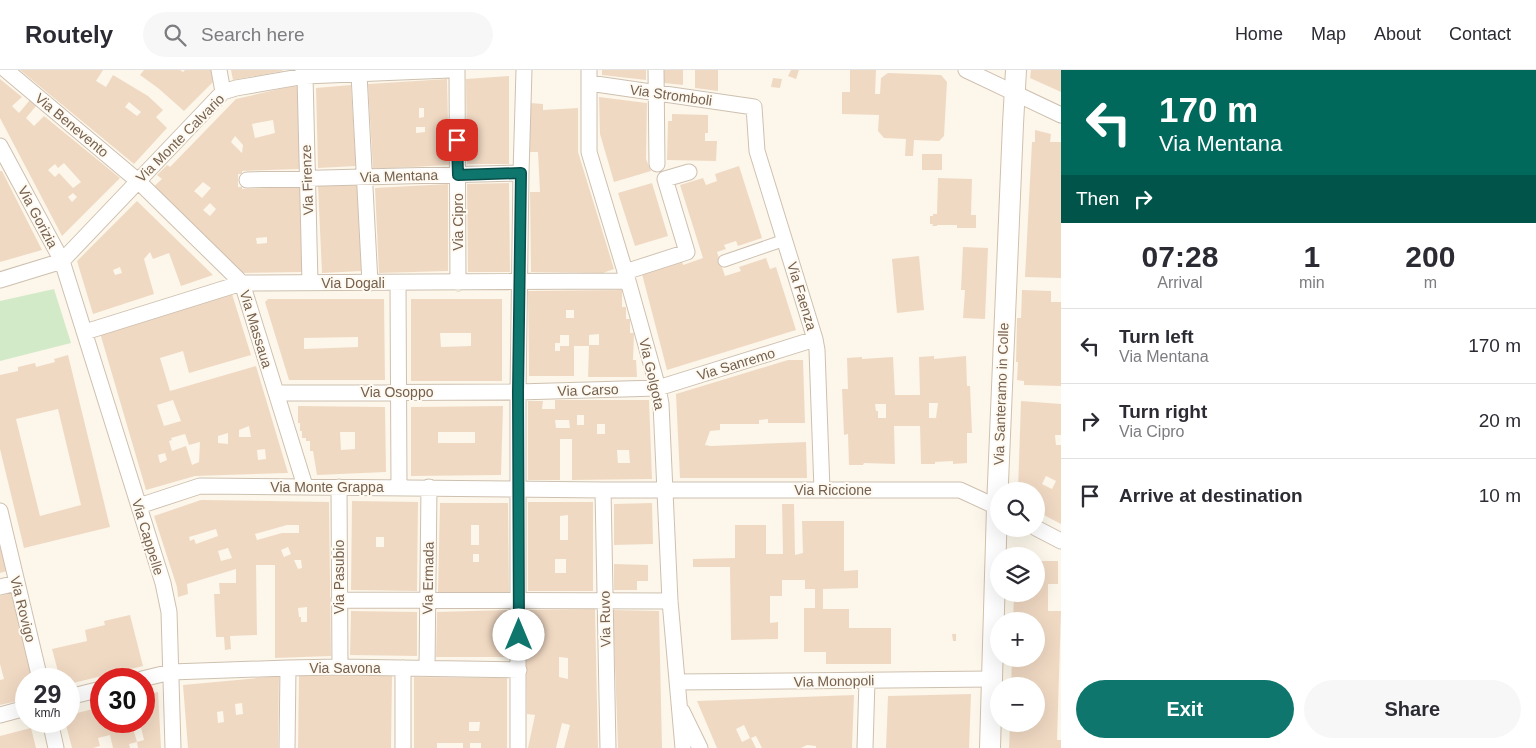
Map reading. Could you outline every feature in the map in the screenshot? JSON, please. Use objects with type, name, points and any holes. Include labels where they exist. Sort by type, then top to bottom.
[{"type":"main road","name":"Via Santeramo in Colle","points":[[999,482],[1016,70]]},
{"type":"main road","name":"Via Santeramo in Colle","points":[[992,677],[997,537]]},
{"type":"main road","name":"Via Santeramo in Colle","points":[[990,732],[990,748]]},
{"type":"street","name":"Via Benevento","points":[[6,70],[138,181]]},
{"type":"street","points":[[219,70],[223,92]]},
{"type":"street","name":"Via Monte Calvario","points":[[62,261],[223,92],[304,73],[359,74],[449,70]]},
{"type":"street","name":"Via Cipro","points":[[457,70],[458,283]]},
{"type":"street","points":[[518,748],[518,392],[524,70]]},
{"type":"street","points":[[656,70],[657,164]]},
{"type":"street","points":[[966,70],[1061,115]]},
{"type":"street","name":"Via Firenze","points":[[304,73],[310,283]]},
{"type":"street","points":[[359,74],[370,283]]},
{"type":"street","name":"Via Stromboli","points":[[589,76],[656,92],[754,107]]},
{"type":"street","name":"Via Golgota","points":[[589,76],[589,152],[627,277],[661,404],[670,601],[683,748]]},
{"type":"street","name":"Via Faenza","points":[[754,107],[757,151],[817,350],[822,490]]},
{"type":"street","name":"Via Gorizia","points":[[2,155],[62,261],[85,332]]},
{"type":"street","name":"Via Dogali","points":[[85,332],[242,283],[519,283],[627,277],[687,252],[665,179],[689,172]]},
{"type":"street","name":"Via Mentana","points":[[247,180],[521,173]]},
{"type":"street","name":"Via Massaua","points":[[138,181],[242,283],[305,486]]},
{"type":"street","points":[[724,261],[785,240]]},
{"type":"street","points":[[0,280],[62,261]]},
{"type":"street","points":[[398,283],[399,487]]},
{"type":"street","name":"Via Cappelle","points":[[85,332],[166,597],[169,612],[173,748]]},
{"type":"street","name":"Via Sanremo","points":[[658,388],[815,339]]},
{"type":"street","name":"Via Carso","points":[[518,392],[658,388]]},
{"type":"street","name":"Via Osoppo","points":[[276,393],[518,392]]},
{"type":"street","name":"Via Monte Grappa","points":[[139,506],[200,486],[603,490]]},
{"type":"street","name":"Via Pasubio","points":[[339,487],[340,667]]},
{"type":"street","name":"Via Ermada","points":[[427,668],[429,487]]},
{"type":"street","name":"Via Riccione","points":[[603,490],[960,490],[990,504]]},
{"type":"street","name":"Via Ruvo","points":[[603,490],[608,748]]},
{"type":"street","name":"Via Rovigo","points":[[0,511],[37,668]]},
{"type":"street","points":[[1045,533],[1061,541]]},
{"type":"street","points":[[0,587],[17,583]]},
{"type":"street","points":[[339,600],[670,601]]},
{"type":"street","name":"Via Savona","points":[[155,676],[170,672],[340,667],[519,670]]},
{"type":"street","points":[[287,748],[288,668]]},
{"type":"street","points":[[402,748],[404,668]]},
{"type":"street","name":"Via Monopoli","points":[[677,682],[990,679]]},
{"type":"street","points":[[865,748],[867,680]]},
{"type":"street","name":"Via Golgota","points":[[678,703],[700,748]]},
{"type":"street","points":[[0,715],[15,711]]},
{"type":"street","points":[[53,733],[56,748]]},
{"type":"green space","points":[[54,289],[71,343],[0,361],[0,301]]},
{"type":"building","points":[[20,70],[103,70],[96,81],[106,87],[113,75],[148,96],[163,110],[156,117],[167,128],[134,164]],"holes":[[[129,102],[141,112],[137,116],[125,107]]]},
{"type":"building","points":[[144,70],[180,70],[183,72],[185,70],[211,70],[213,82],[184,111],[140,75]]},
{"type":"building","points":[[231,70],[282,70],[283,71],[233,80]]},
{"type":"building","points":[[602,70],[646,70],[646,80],[602,75]]},
{"type":"building","points":[[664,70],[683,70],[683,85],[664,83]]},
{"type":"building","points":[[695,70],[718,70],[718,91],[695,88]]},
{"type":"building","points":[[791,70],[799,70],[796,79],[788,76]]},
{"type":"building","points":[[850,70],[876,70],[875,94],[880,94],[881,78],[888,73],[941,75],[947,82],[944,136],[939,141],[914,140],[913,156],[905,156],[906,139],[884,138],[878,131],[879,115],[842,114],[842,92],[850,92]]},
{"type":"building","points":[[1031,70],[1061,70],[1061,92],[1030,78]]},
{"type":"building","points":[[509,76],[509,164],[467,164],[466,79]]},
{"type":"building","points":[[773,78],[782,79],[780,88],[771,87]]},
{"type":"building","points":[[0,79],[22,97],[12,106],[19,113],[30,100],[36,106],[26,118],[34,126],[44,116],[120,178],[62,236],[0,118]],"holes":[[[64,163],[81,182],[73,188],[59,173],[55,177],[48,170],[55,164],[58,168]],[[73,193],[77,197],[72,202],[68,197]]]},
{"type":"building","points":[[447,79],[449,165],[373,169],[368,84]],"holes":[[[419,108],[424,108],[424,117],[419,118]],[[416,127],[425,127],[425,132],[416,133]]]},
{"type":"building","points":[[297,85],[301,128],[300,169],[242,171],[242,174],[238,174],[238,187],[242,187],[242,189],[300,187],[302,272],[239,273],[151,189],[162,179],[157,175],[167,165],[170,167],[236,99]],"holes":[[[273,120],[275,133],[255,138],[252,124]],[[235,136],[243,145],[242,153],[231,142]],[[203,182],[211,188],[202,198],[194,191]],[[210,203],[216,209],[210,216],[203,210]],[[267,237],[267,243],[257,244],[256,238]]]},
{"type":"building","points":[[351,85],[356,166],[318,168],[316,88]]},
{"type":"building","points":[[599,97],[647,103],[646,159],[651,171],[614,182],[600,134]]},
{"type":"building","points":[[530,103],[543,104],[543,110],[578,108],[578,152],[614,269],[603,273],[531,272],[530,192],[540,192],[538,152],[529,152]]},
{"type":"building","points":[[672,114],[708,115],[708,133],[705,133],[705,141],[717,141],[716,161],[667,160],[668,121],[672,121]]},
{"type":"building","points":[[1035,130],[1051,134],[1050,142],[1061,142],[1061,278],[1025,277],[1032,142],[1035,142]]},
{"type":"building","points":[[922,154],[942,154],[942,170],[922,170]]},
{"type":"building","points":[[739,166],[762,238],[738,246],[736,241],[724,245],[726,249],[717,252],[725,276],[741,271],[739,267],[766,258],[770,269],[776,267],[796,330],[667,370],[642,274],[682,261],[683,265],[703,258],[680,185],[703,178],[706,185],[717,181],[715,174]]},
{"type":"building","points":[[0,171],[2,171],[42,250],[0,262]]},
{"type":"building","points":[[938,178],[972,179],[971,215],[976,215],[976,228],[957,228],[957,225],[932,226],[933,224],[930,224],[930,216],[937,214]]},
{"type":"building","points":[[509,183],[510,272],[468,272],[467,184]]},
{"type":"building","points":[[652,183],[668,236],[635,246],[618,193]]},
{"type":"building","points":[[448,184],[448,271],[379,273],[375,188]]},
{"type":"building","points":[[358,185],[362,271],[322,273],[318,186]]},
{"type":"building","points":[[137,201],[213,275],[181,286],[169,253],[153,259],[150,252],[144,259],[154,294],[93,314],[77,261]],"holes":[[[120,267],[122,273],[115,275],[113,270]]]},
{"type":"building","points":[[963,247],[988,248],[985,319],[963,318],[965,290],[961,290]]},
{"type":"building","points":[[919,256],[924,310],[897,313],[892,259]]},
{"type":"building","points":[[622,290],[622,307],[626,307],[626,319],[630,319],[630,333],[634,333],[633,360],[636,360],[637,377],[588,377],[589,346],[574,346],[574,376],[529,376],[528,291]],"holes":[[[566,310],[574,310],[574,318],[566,318]],[[599,334],[599,345],[589,345],[589,335]],[[560,335],[569,335],[569,346],[560,346],[560,351],[555,351],[555,343],[560,343]]]},
{"type":"building","points":[[1022,290],[1051,291],[1051,302],[1061,302],[1061,386],[1024,385],[1024,381],[1017,380],[1017,318],[1021,318]]},
{"type":"building","points":[[232,294],[251,355],[189,373],[183,351],[160,358],[170,391],[256,366],[288,473],[195,476],[146,490],[100,333]],"holes":[[[173,400],[181,421],[164,426],[157,405]],[[249,426],[251,437],[239,437],[239,430]],[[228,433],[228,444],[218,443],[218,436]],[[185,434],[189,445],[200,442],[199,462],[192,465],[186,446],[172,451],[169,441],[172,440],[171,438]],[[265,449],[266,459],[258,460],[257,450]],[[165,453],[167,460],[160,463],[158,455]]]},
{"type":"building","points":[[268,299],[384,299],[385,380],[289,380],[265,302]],"holes":[[[358,337],[358,347],[304,349],[304,338]]]},
{"type":"building","points":[[411,299],[502,299],[502,381],[411,381]],"holes":[[[440,333],[471,333],[471,346],[441,347]]]},
{"type":"building","points":[[68,355],[110,527],[24,548],[0,449],[0,375],[18,371],[18,367],[35,363],[36,367],[55,362],[54,359]],"holes":[[[58,409],[81,505],[40,516],[16,419]]]},
{"type":"building","points":[[934,356],[934,359],[966,356],[967,386],[970,386],[972,433],[967,433],[967,463],[953,464],[953,461],[921,464],[920,426],[894,426],[895,464],[864,463],[863,465],[849,465],[848,434],[844,435],[842,389],[848,389],[847,358],[893,357],[895,395],[920,395],[919,357]],"holes":[[[929,403],[938,403],[936,418],[929,418]],[[875,404],[886,404],[886,418],[878,418]]]},
{"type":"building","points":[[788,360],[803,360],[805,423],[768,423],[768,419],[759,420],[759,424],[720,424],[720,430],[710,431],[705,445],[806,442],[807,478],[680,478],[676,394]]},
{"type":"building","points":[[555,400],[649,400],[652,479],[572,480],[572,439],[560,439],[560,480],[528,480],[528,401],[543,401],[542,409],[555,409]],"holes":[[[577,415],[584,415],[584,425],[577,425]],[[555,420],[569,420],[570,428],[556,428]],[[597,424],[605,424],[605,434],[597,434]],[[617,450],[629,450],[630,463],[618,463]]]},
{"type":"building","points":[[1021,401],[1061,404],[1061,435],[1055,435],[1056,445],[1061,445],[1061,524],[1045,516],[1045,486],[1052,489],[1056,481],[1046,476],[1043,482],[1018,482]]},
{"type":"building","points":[[298,406],[385,407],[386,472],[317,475],[313,451],[310,451],[310,441],[302,438],[300,423],[298,423]],"holes":[[[340,432],[355,432],[355,449],[341,450]]]},
{"type":"building","points":[[503,406],[501,475],[411,476],[411,407]],"holes":[[[438,432],[475,432],[475,443],[438,443]]]},
{"type":"building","points":[[201,500],[329,502],[331,656],[275,658],[275,565],[256,565],[257,635],[230,636],[231,649],[225,650],[224,637],[216,637],[214,594],[220,594],[219,583],[236,583],[236,569],[187,584],[188,594],[178,597],[177,587],[154,516]],"holes":[[[287,525],[299,525],[299,533],[282,533],[257,540],[255,534]],[[216,529],[218,536],[196,544],[194,539],[190,541],[189,537]],[[288,547],[291,554],[284,557],[281,550]],[[228,548],[232,558],[221,561],[218,551]],[[294,560],[301,560],[302,568],[298,569]],[[307,607],[307,622],[301,622],[301,617],[299,617],[298,608]]]},
{"type":"building","points":[[352,501],[418,502],[417,591],[351,590]],"holes":[[[376,537],[384,537],[384,547],[376,547]]]},
{"type":"building","points":[[528,502],[593,502],[593,591],[528,591]],"holes":[[[568,515],[568,540],[560,540],[560,516]],[[555,559],[566,559],[566,573],[555,573]]]},
{"type":"building","points":[[440,503],[508,503],[509,592],[438,592]],"holes":[[[471,525],[479,525],[479,545],[471,545]],[[473,554],[479,554],[479,562],[473,562]]]},
{"type":"building","points":[[652,503],[653,544],[614,545],[614,504]]},
{"type":"building","points":[[782,504],[794,504],[795,555],[803,553],[802,521],[844,521],[844,571],[858,570],[858,588],[823,589],[823,609],[849,609],[849,628],[891,628],[891,664],[826,664],[826,652],[804,652],[804,608],[815,608],[815,589],[805,589],[805,580],[782,580],[782,596],[770,596],[770,623],[778,622],[778,639],[731,640],[730,567],[693,567],[693,559],[735,558],[735,525],[766,525],[766,554],[783,554]]},
{"type":"building","points":[[0,546],[7,571],[0,573]]},
{"type":"building","points":[[1045,561],[1058,561],[1058,584],[1048,584],[1048,611],[1061,611],[1057,740],[1061,740],[1061,748],[1009,748],[1010,732],[1045,732],[1045,677],[1011,677],[1012,667],[1045,667],[1045,612],[1013,612],[1014,602],[1045,602]]},
{"type":"building","points":[[614,564],[648,565],[648,581],[637,581],[637,590],[614,590]]},
{"type":"building","points":[[11,593],[29,668],[15,668],[15,702],[0,705],[0,680],[4,679],[0,664],[0,596]]},
{"type":"building","points":[[595,609],[598,748],[564,748],[570,725],[562,723],[556,748],[528,748],[535,715],[527,714],[525,610]],"holes":[[[559,657],[568,658],[568,679],[559,677]]]},
{"type":"building","points":[[507,610],[506,657],[436,657],[437,612]]},
{"type":"building","points":[[613,610],[659,611],[662,748],[618,748]]},
{"type":"building","points":[[351,611],[417,612],[417,656],[350,655]]},
{"type":"building","points":[[130,615],[143,666],[135,668],[90,668],[90,679],[80,681],[80,668],[57,668],[52,649],[87,641],[85,630],[105,625],[104,621]]},
{"type":"building","points":[[952,634],[956,634],[956,641],[953,641]]},
{"type":"building","points":[[279,676],[278,748],[188,748],[183,685]],"holes":[[[242,703],[243,714],[236,715],[235,704]],[[223,711],[224,722],[218,723],[217,712]]]},
{"type":"building","points":[[299,676],[392,676],[391,748],[298,748]]},
{"type":"building","points":[[414,677],[507,678],[507,748],[481,748],[481,743],[470,743],[470,748],[463,748],[463,743],[437,743],[437,748],[414,748]],"holes":[[[469,722],[480,722],[479,731],[469,731]]]},
{"type":"building","points":[[158,692],[161,748],[138,748],[137,742],[144,740],[142,733],[155,733],[155,693]]},
{"type":"building","points":[[971,694],[969,748],[886,748],[888,696]]},
{"type":"building","points":[[854,695],[852,748],[816,748],[816,746],[807,745],[801,748],[762,748],[756,736],[751,738],[756,748],[717,748],[697,701]],"holes":[[[744,725],[750,738],[742,742],[736,729]]]},
{"type":"building","points":[[90,710],[90,733],[134,733],[137,742],[129,744],[130,748],[113,748],[110,735],[98,738],[100,746],[72,748],[68,733],[80,733],[80,712]]},
{"type":"building","points":[[15,732],[32,733],[36,748],[0,748],[0,736]]},
{"type":"route","points":[[457,140],[458,175],[521,173],[518,392],[519,635]]}]
